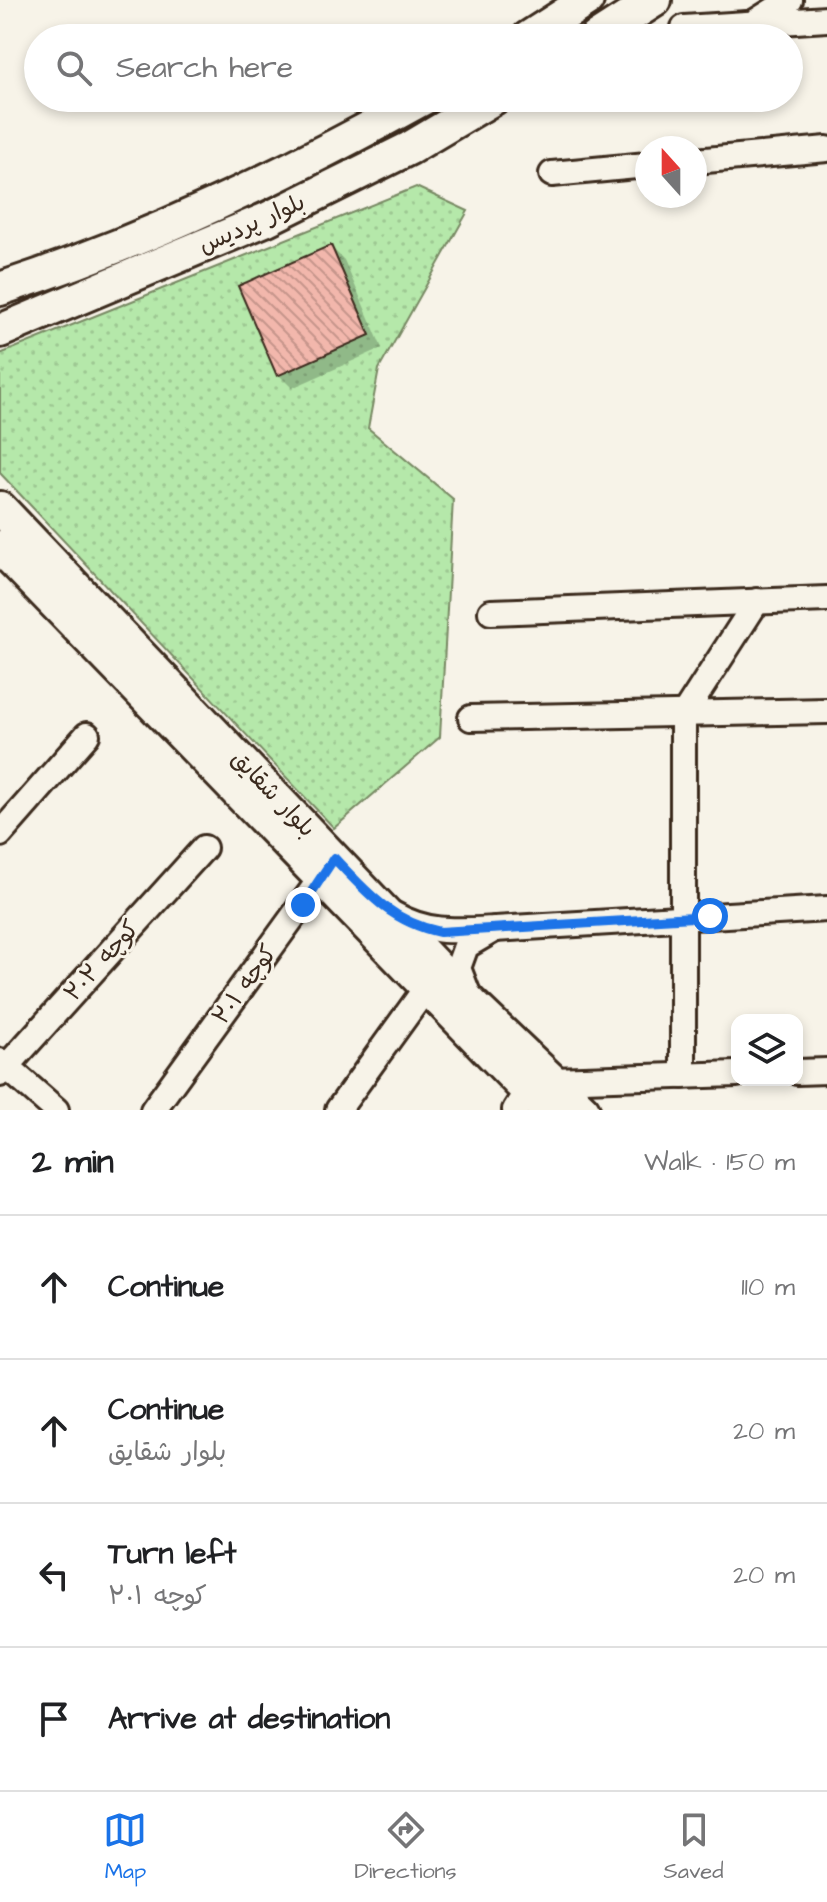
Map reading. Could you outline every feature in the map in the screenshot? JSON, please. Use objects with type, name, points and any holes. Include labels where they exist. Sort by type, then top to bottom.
[{"type":"main road","points":[[550,24],[587,0]]},
{"type":"main road","points":[[618,24],[655,0]]},
{"type":"main road","name":"بلوار پردیس","points":[[0,289],[200,213],[315,158],[399,112]]},
{"type":"main road","name":"بلوار پردیس","points":[[0,331],[267,219],[410,148],[470,112]]},
{"type":"main road","name":"بلوار شقایق","points":[[0,508],[328,869],[426,988],[535,1098],[583,1110]]},
{"type":"main road","name":"بلوار شقایق","points":[[0,547],[328,869],[381,907],[472,1004],[535,1098]]},
{"type":"street","points":[[753,24],[790,0]]},
{"type":"street","points":[[753,24],[827,19]]},
{"type":"street","points":[[707,160],[827,149]]},
{"type":"street","points":[[552,174],[635,166]]},
{"type":"street","points":[[491,612],[827,599]]},
{"type":"street","points":[[683,1076],[683,716],[757,601]]},
{"type":"street","points":[[471,718],[827,711]]},
{"type":"street","points":[[0,834],[87,735]]},
{"type":"street","name":"کوچه ۲۰۲","points":[[2,1067],[204,848]]},
{"type":"street","name":"کوچه ۲۰۱","points":[[153,1110],[328,869]]},
{"type":"street","points":[[381,907],[413,926],[440,932],[827,909]]},
{"type":"street","points":[[472,1004],[458,968],[466,946],[495,929]]},
{"type":"street","points":[[338,1110],[426,988]]},
{"type":"street","points":[[2,1067],[56,1110]]},
{"type":"street","points":[[803,1072],[827,1071]]},
{"type":"street","points":[[535,1098],[683,1076],[731,1074]]},
{"type":"green space","points":[[416,187],[468,211],[379,369],[368,428],[453,499],[440,737],[334,828],[0,473],[0,354]]},
{"type":"building","points":[[331,245],[370,335],[277,376],[238,286]]},
{"type":"route","points":[[303,905],[334,858],[381,907],[413,926],[440,932],[710,916]]}]
